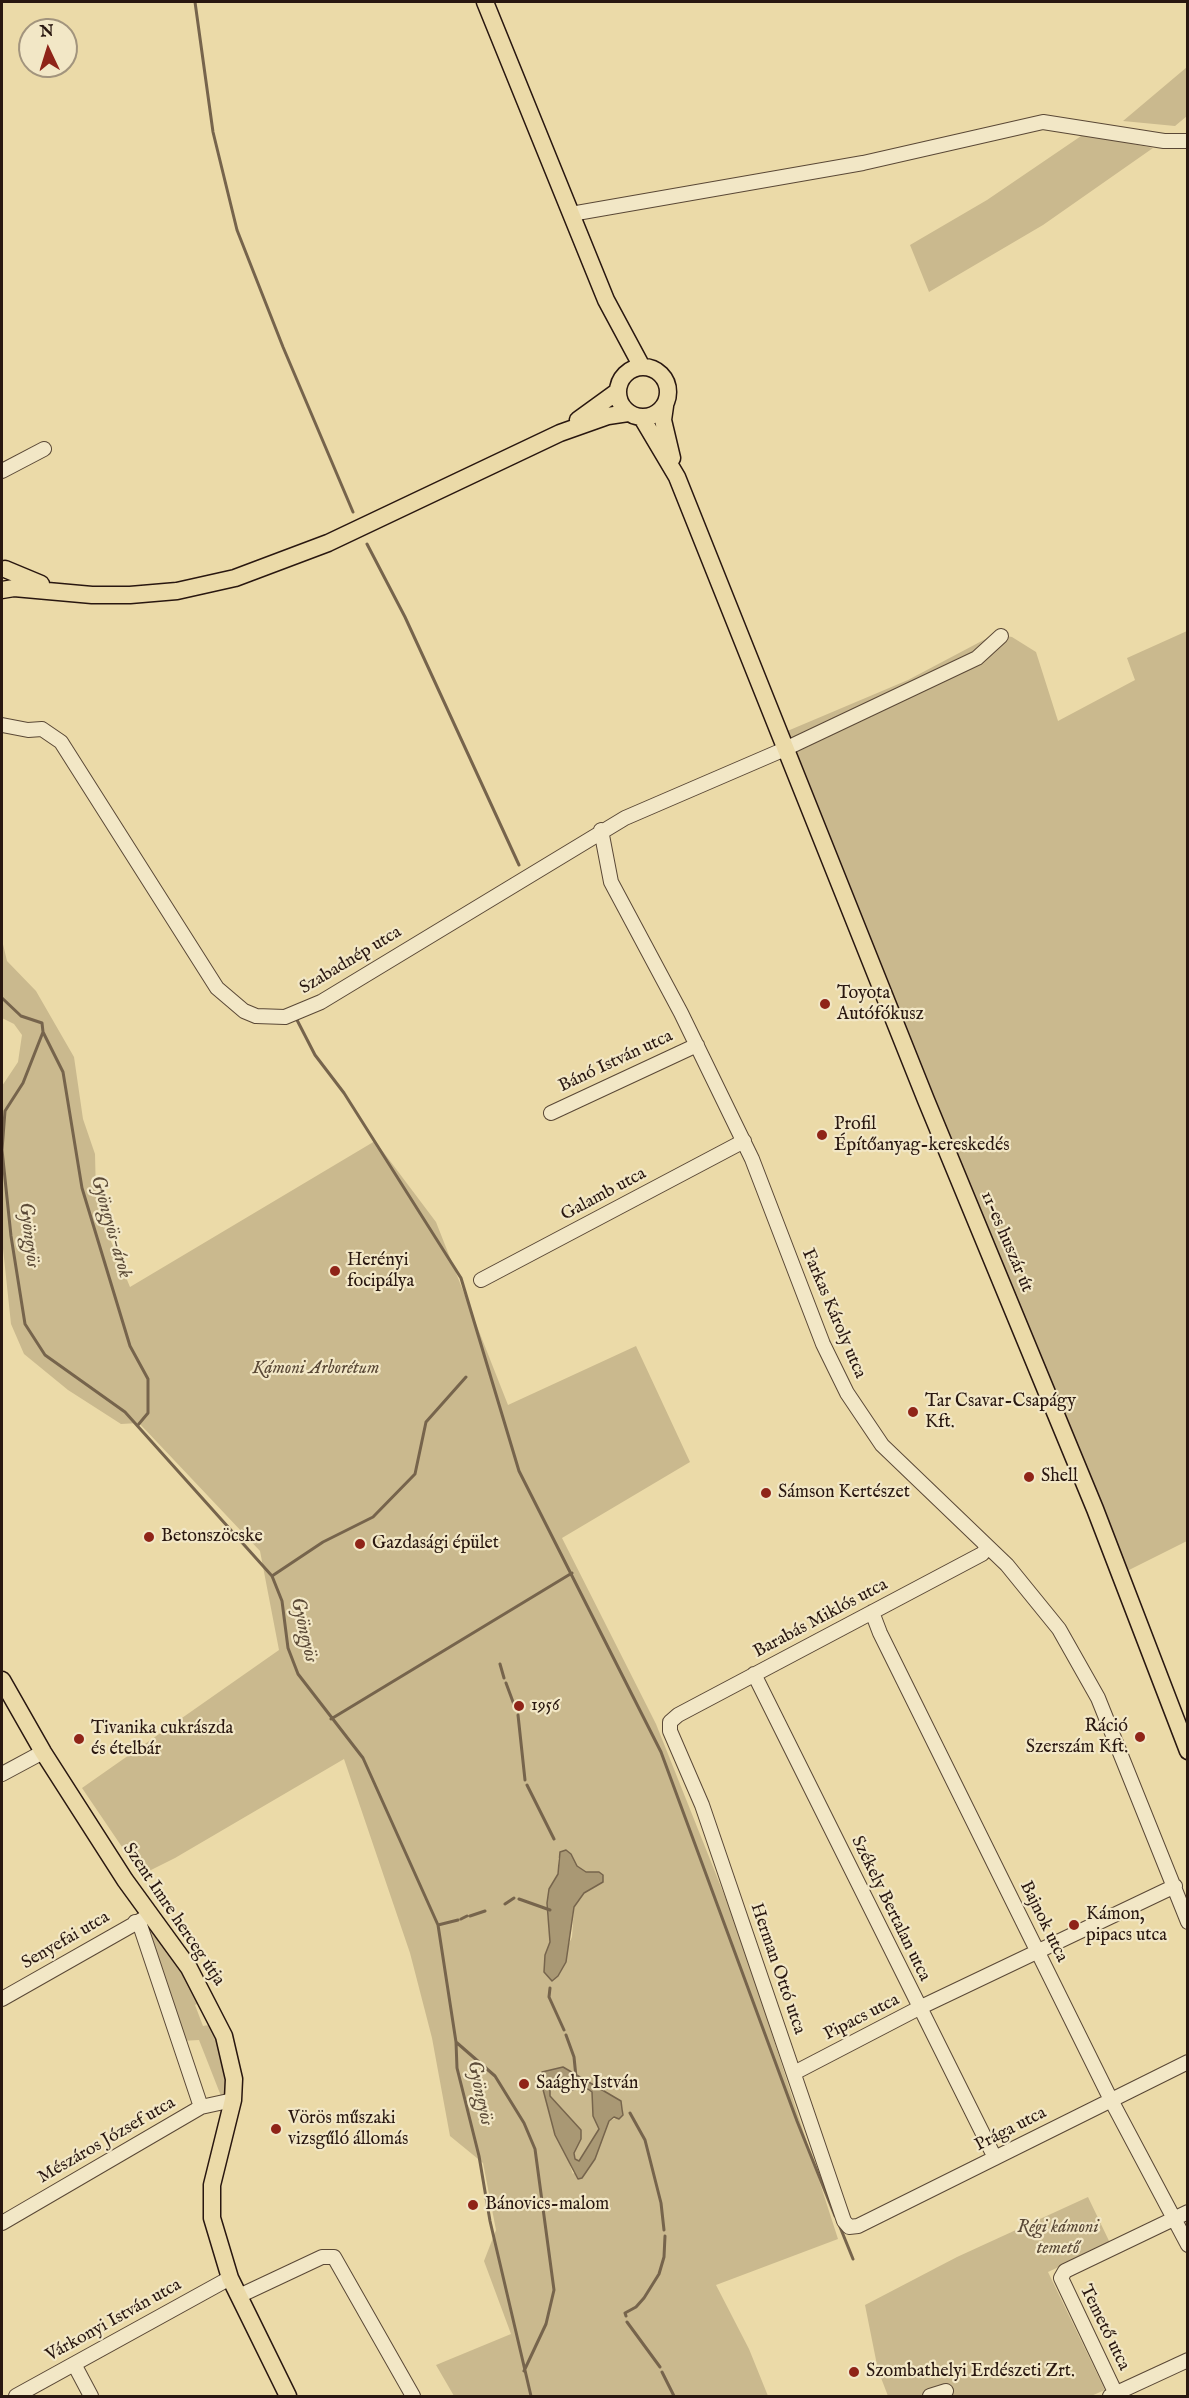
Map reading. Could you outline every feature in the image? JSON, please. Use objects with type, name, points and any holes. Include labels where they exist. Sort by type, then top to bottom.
[{"type":"main road","points":[[485,2],[606,300],[642,367]]},
{"type":"main road","points":[[606,300],[625,374],[618,391],[619,400],[635,416],[677,477]]},
{"type":"main road","points":[[625,374],[642,367],[658,372],[666,382],[669,395],[663,420],[677,477]]},
{"type":"main road","points":[[560,433],[618,391]]},
{"type":"main road","points":[[62,592],[3,565],[2,588],[62,592],[130,595],[177,591],[260,570],[328,543],[560,433],[608,416],[658,413],[665,406]]},
{"type":"main road","name":"11-es huszár út","points":[[677,477],[1095,1509],[1184,1734],[1188,1751]]},
{"type":"main road","name":"Szent Imre herceg útja","points":[[2,1680],[142,1919],[189,1968],[208,2002],[229,2054],[234,2079],[233,2100],[215,2170],[211,2203],[215,2236],[230,2278],[288,2397]]},
{"type":"street","points":[[571,214],[863,164],[1043,122],[1164,141],[1188,141]]},
{"type":"street","points":[[2,471],[44,449]]},
{"type":"street","name":"Szabadnép utca","points":[[2,725],[27,730],[42,729],[61,742],[217,988],[233,1004],[256,1016],[285,1017],[310,1008],[602,830],[647,807],[786,749],[977,658],[1001,636]]},
{"type":"street","name":"Farkas Károly utca","points":[[602,830],[611,882],[697,1045],[744,1141],[823,1344],[859,1414],[882,1445],[988,1547],[1045,1610],[1084,1669],[1107,1719],[1188,1922]]},
{"type":"street","name":"Bánó István utca","points":[[551,1113],[697,1045]]},
{"type":"street","name":"Galamb utca","points":[[480,1280],[744,1141]]},
{"type":"street","name":"Barabás Miklós utca","points":[[670,1722],[678,1715],[754,1674],[982,1554],[988,1547]]},
{"type":"street","name":"Bajnok utca","points":[[872,1612],[880,1634],[1111,2100],[1188,2246]]},
{"type":"street","name":"Székely Bertalan utca","points":[[754,1674],[994,2158]]},
{"type":"street","name":"Herman Ottó utca","points":[[670,1722],[670,1731],[702,1805],[844,2221],[849,2227]]},
{"type":"street","points":[[2,1774],[43,1752]]},
{"type":"street","name":"Pipacs utca","points":[[794,2073],[920,2008],[1174,1886]]},
{"type":"street","name":"Senyefai utca","points":[[2,1999],[142,1919]]},
{"type":"street","name":"Szent Imre herceg útja","points":[[142,1919],[140,1925],[201,2107]]},
{"type":"street","name":"Prága utca","points":[[849,2227],[858,2226],[1188,2062]]},
{"type":"street","name":"Mészáros József utca","points":[[2,2223],[201,2107],[233,2100]]},
{"type":"street","points":[[1174,2219],[1188,2212]]},
{"type":"street","name":"Temető utca","points":[[1113,2395],[1061,2278],[1065,2271],[1174,2219]]},
{"type":"street","points":[[239,2296],[322,2257],[334,2257],[413,2397]]},
{"type":"street","name":"Várkonyi István utca","points":[[16,2397],[230,2278]]},
{"type":"street","points":[[1113,2395],[1188,2360]]},
{"type":"street","points":[[74,2364],[91,2397]]},
{"type":"street","points":[[930,2397],[946,2391]]},
{"type":"green space","points":[[1187,67],[1187,116],[1175,126],[1123,121]]},
{"type":"green space","points":[[1084,134],[1153,148],[1043,225],[929,292],[910,245],[987,200]]},
{"type":"green space","points":[[1187,631],[1187,1541],[1123,1573],[970,1200],[785,732],[908,680],[995,634],[1012,637],[1036,652],[1058,721],[1135,680],[1127,658]]},
{"type":"green space","name":"Kámoni Arborétum","points":[[2,940],[7,961],[36,991],[74,1057],[83,1119],[95,1154],[96,1195],[108,1234],[130,1287],[375,1141],[436,1222],[508,1405],[636,1346],[690,1462],[562,1538],[656,1724],[739,1932],[838,2239],[716,2285],[749,2349],[768,2396],[454,2396],[436,2365],[511,2334],[484,2261],[496,2230],[483,2163],[450,2136],[432,2038],[410,1953],[344,1759],[175,1858],[141,1875],[82,1788],[279,1650],[260,1551],[139,1423],[121,1424],[68,1390],[24,1354],[11,1324],[2,1239],[2,1086],[18,1062],[22,1035],[14,1024],[2,1018]],"holes":[[[571,1854],[576,1866],[586,1872],[598,1872],[603,1875],[603,1882],[583,1893],[574,1907],[572,1937],[552,1981],[544,1972],[545,1955],[550,1942],[547,1908],[549,1889],[558,1874],[558,1858]],[[563,2067],[621,2101],[623,2115],[609,2121],[601,2137],[573,2174],[540,2078],[542,2072]]]},
{"type":"green space","points":[[148,1919],[204,2001],[195,2005],[203,2026],[215,2024],[227,2060],[228,2096],[221,2096],[199,2040],[182,2041],[140,1925]]},
{"type":"green space","points":[[554,2083],[572,2090],[585,2087],[592,2092],[594,2099],[592,2108],[599,2129],[579,2161],[575,2159],[574,2153],[581,2139],[581,2130],[550,2096],[550,2088]]},
{"type":"green space","name":"Régi kámoni temető","points":[[1088,2197],[1110,2243],[1048,2272],[1105,2390],[1091,2396],[888,2396],[878,2370],[865,2305],[957,2257]]},
{"type":"shaded area","points":[[566,1850],[571,1854],[577,1866],[586,1872],[599,1872],[603,1875],[603,1882],[584,1893],[574,1907],[566,1962],[558,1976],[552,1981],[544,1972],[545,1955],[550,1942],[547,1903],[549,1889],[558,1874],[560,1852]]},
{"type":"shaded area","points":[[563,2067],[621,2101],[623,2115],[619,2119],[614,2117],[609,2121],[595,2159],[582,2178],[578,2179],[555,2135],[540,2078],[542,2072]],"holes":[[[554,2083],[572,2090],[585,2087],[592,2092],[593,2116],[599,2129],[579,2161],[575,2159],[574,2153],[581,2139],[581,2130],[550,2096],[550,2088]]]},
{"type":"waterway","points":[[195,2],[213,132],[237,230],[283,347],[353,512]]},
{"type":"waterway","points":[[367,544],[405,617],[519,865]]},
{"type":"waterway","name":"Gyöngyös","points":[[2,998],[21,1016],[42,1023],[43,1032],[23,1083],[5,1111],[2,1150],[11,1236],[25,1324],[45,1355],[125,1412],[272,1576],[282,1601],[288,1648],[298,1674],[363,1758],[438,1925],[456,2042],[457,2068],[479,2156],[490,2221],[531,2396]]},
{"type":"waterway","points":[[297,1020],[315,1055],[344,1093],[461,1278],[519,1471],[661,1752],[797,2121],[835,2216]]},
{"type":"waterway","name":"Gyöngyös-árok","points":[[43,1032],[63,1072],[82,1188],[130,1346],[148,1379],[148,1413],[138,1425]]},
{"type":"waterway","points":[[272,1576],[323,1542],[373,1517],[415,1474],[426,1422],[466,1377]]},
{"type":"waterway","points":[[331,1719],[572,1573]]},
{"type":"waterway","points":[[500,1664],[504,1678]]},
{"type":"waterway","points":[[506,1683],[516,1710]]},
{"type":"waterway","points":[[518,1715],[525,1780]]},
{"type":"waterway","points":[[527,1785],[554,1839]]},
{"type":"waterway","points":[[505,1904],[514,1898]]},
{"type":"waterway","points":[[519,1899],[550,1910]]},
{"type":"waterway","points":[[470,1916],[485,1911]]},
{"type":"waterway","points":[[461,1919],[467,1916]]},
{"type":"waterway","points":[[438,1925],[458,1920]]},
{"type":"waterway","points":[[550,1988],[549,1997],[564,2030]]},
{"type":"waterway","points":[[566,2035],[574,2057],[576,2077]]},
{"type":"waterway","points":[[456,2042],[495,2076],[524,2123],[535,2149],[554,2290],[546,2324],[524,2371]]},
{"type":"waterway","points":[[630,2113],[645,2140],[661,2203],[664,2230]]},
{"type":"waterway","points":[[838,2222],[853,2259]]},
{"type":"waterway","points":[[626,2316],[625,2313],[636,2307],[644,2298],[659,2274],[664,2257],[665,2236]]},
{"type":"waterway","points":[[627,2322],[660,2367]]},
{"type":"waterway","points":[[662,2372],[674,2396]]},
{"type":"place","name":"Toyota Autófókusz","points":[[825,1004]]},
{"type":"place","name":"Profil Építőanyag-kereskedés","points":[[822,1135]]},
{"type":"place","name":"Herényi focipálya","points":[[335,1271]]},
{"type":"place","name":"Tar Csavar-Csapágy Kft.","points":[[913,1412]]},
{"type":"place","name":"Shell","points":[[1029,1477]]},
{"type":"place","name":"Sámson Kertészet","points":[[766,1493]]},
{"type":"place","name":"Betonszöcske","points":[[149,1537]]},
{"type":"place","name":"Gazdasági épület","points":[[360,1544]]},
{"type":"place","name":"1956","points":[[519,1706]]},
{"type":"place","name":"Ráció Szerszám Kft.","points":[[1140,1737]]},
{"type":"place","name":"Tivanika cukrászda és ételbár","points":[[79,1739]]},
{"type":"place","name":"Kámon, pipacs utca","points":[[1074,1925]]},
{"type":"place","name":"Saághy István","points":[[524,2084]]},
{"type":"place","name":"Vörös műszaki vizsgűló állomás","points":[[276,2129]]},
{"type":"place","name":"Bánovics-malom","points":[[473,2205]]},
{"type":"place","name":"Szombathelyi Erdészeti Zrt.","points":[[854,2372]]}]
